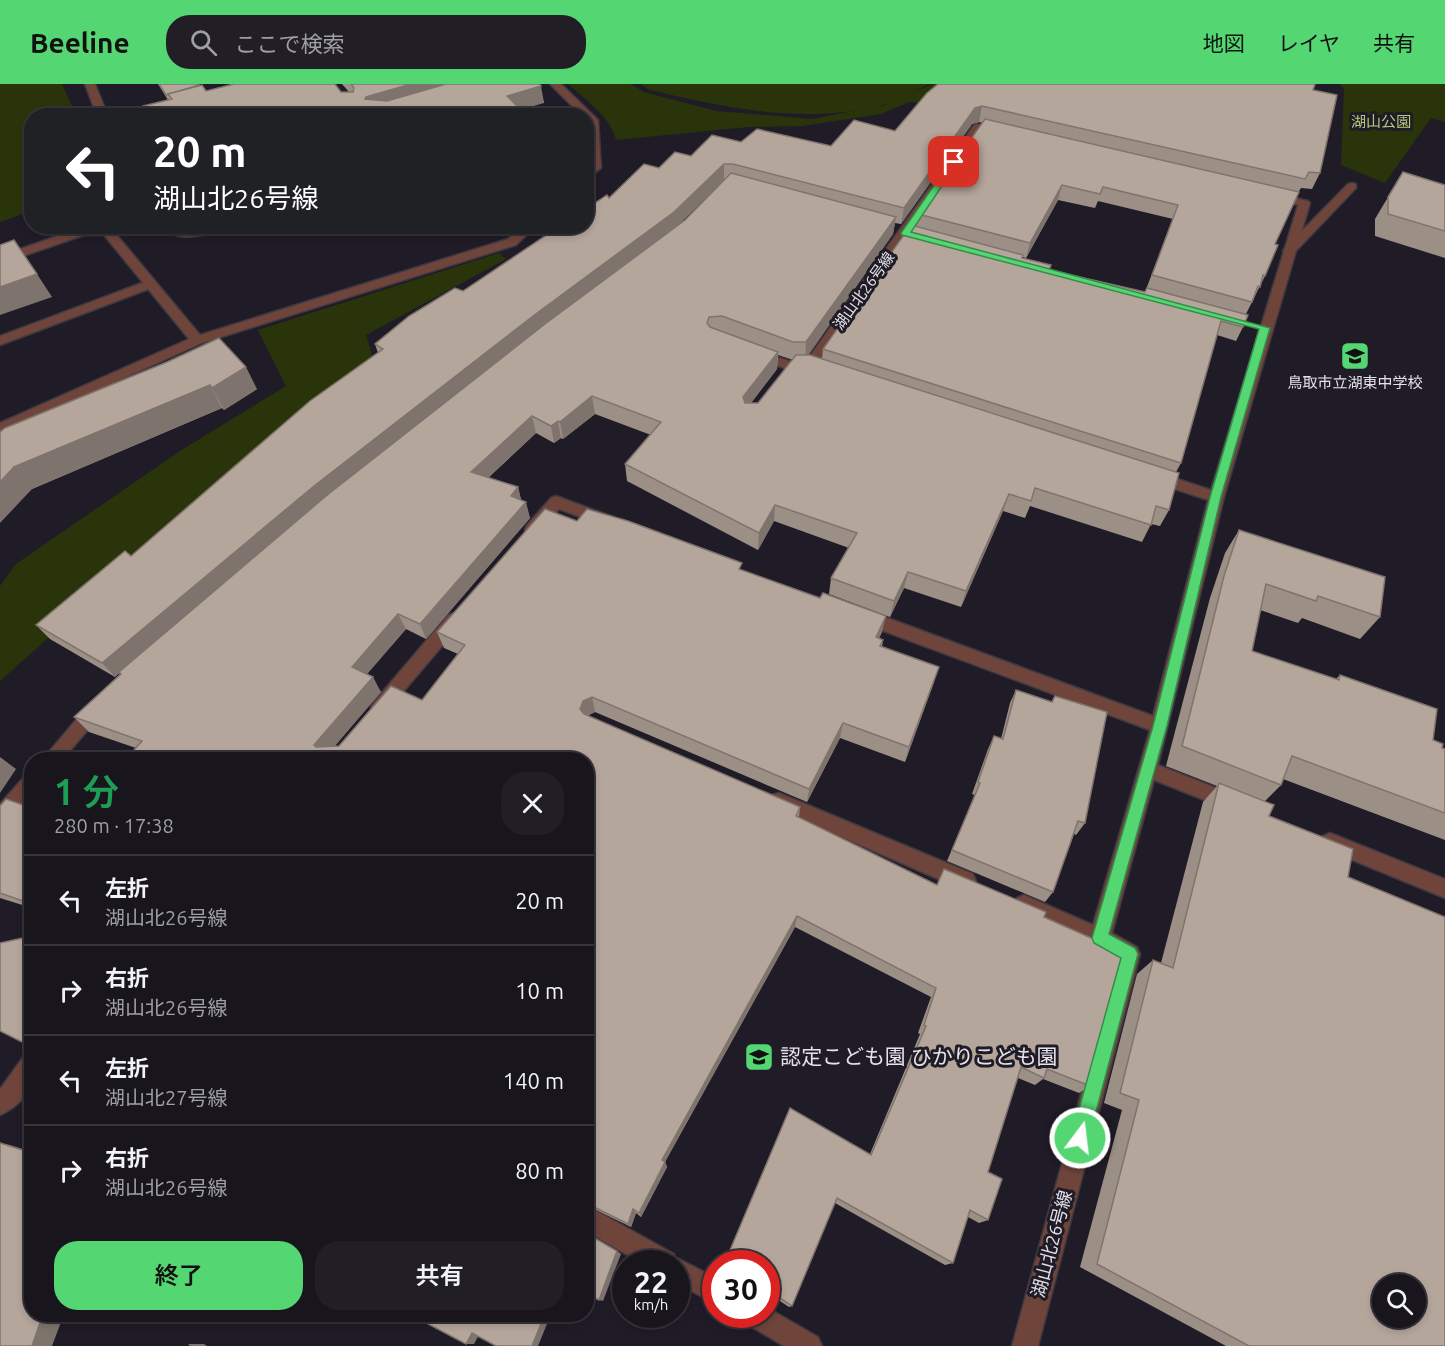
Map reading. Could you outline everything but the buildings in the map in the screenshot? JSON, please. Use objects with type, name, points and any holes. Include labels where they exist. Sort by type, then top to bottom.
[{"type":"street","points":[[90,84],[100,108]]},
{"type":"street","points":[[555,84],[579,108]]},
{"type":"street","points":[[165,108],[180,104]]},
{"type":"street","name":"湖山北26号線","points":[[810,366],[906,233],[978,127],[1013,135]]},
{"type":"street","points":[[594,144],[594,169]]},
{"type":"street","points":[[1289,251],[1352,186]]},
{"type":"street","points":[[1012,900],[1100,938],[1160,726],[1259,326],[1289,251],[1304,203],[1258,192]]},
{"type":"street","points":[[0,260],[75,234]]},
{"type":"street","points":[[108,234],[197,340]]},
{"type":"street","points":[[0,429],[197,340],[512,242],[521,234]]},
{"type":"street","points":[[0,341],[150,284]]},
{"type":"street","points":[[737,347],[787,370],[810,366],[833,373]]},
{"type":"street","points":[[1137,471],[1216,497]]},
{"type":"street","points":[[525,538],[556,502],[623,527]]},
{"type":"street","points":[[366,724],[465,609]]},
{"type":"street","points":[[847,610],[1160,726]]},
{"type":"street","points":[[58,752],[104,699]]},
{"type":"street","points":[[1147,769],[1247,809]]},
{"type":"street","points":[[0,818],[24,791]]},
{"type":"street","points":[[759,793],[979,886]]},
{"type":"street","points":[[1313,836],[1445,889]]},
{"type":"street","name":"湖山北26号線","points":[[1025,1346],[1130,954],[1100,938]]},
{"type":"street","points":[[0,1104],[12,1093],[24,1076]]},
{"type":"street","points":[[594,1222],[643,1250]]},
{"type":"street","points":[[778,1328],[809,1346]]},
{"type":"green space","points":[[0,84],[62,84],[73,108],[24,108],[24,213],[0,222]]},
{"type":"green space","points":[[568,84],[631,84],[644,92],[716,111],[812,119],[885,105],[932,84],[938,84],[928,103],[909,102],[881,114],[802,126],[748,127],[616,140],[603,116]]},
{"type":"green space","points":[[640,84],[929,84],[883,105],[854,111],[795,114],[708,103],[650,90]]},
{"type":"green space","name":"湖山公園","points":[[1340,84],[1445,84],[1445,122],[1431,118],[1385,183],[1341,165],[1344,89]]},
{"type":"green space","points":[[499,253],[506,259],[366,335],[372,355],[372,369],[74,615],[0,681],[0,586],[16,564],[180,451],[286,386],[258,330]]},
{"type":"place","name":"鳥取市立湖東中学校","points":[[1355,356]]},
{"type":"place","name":"認定こども園 ひかりこども園","points":[[759,1057]]},
{"type":"route","points":[[954,162],[905,233],[1265,328],[1216,497],[1160,726],[1100,938],[1130,954],[1080,1138]]}]
